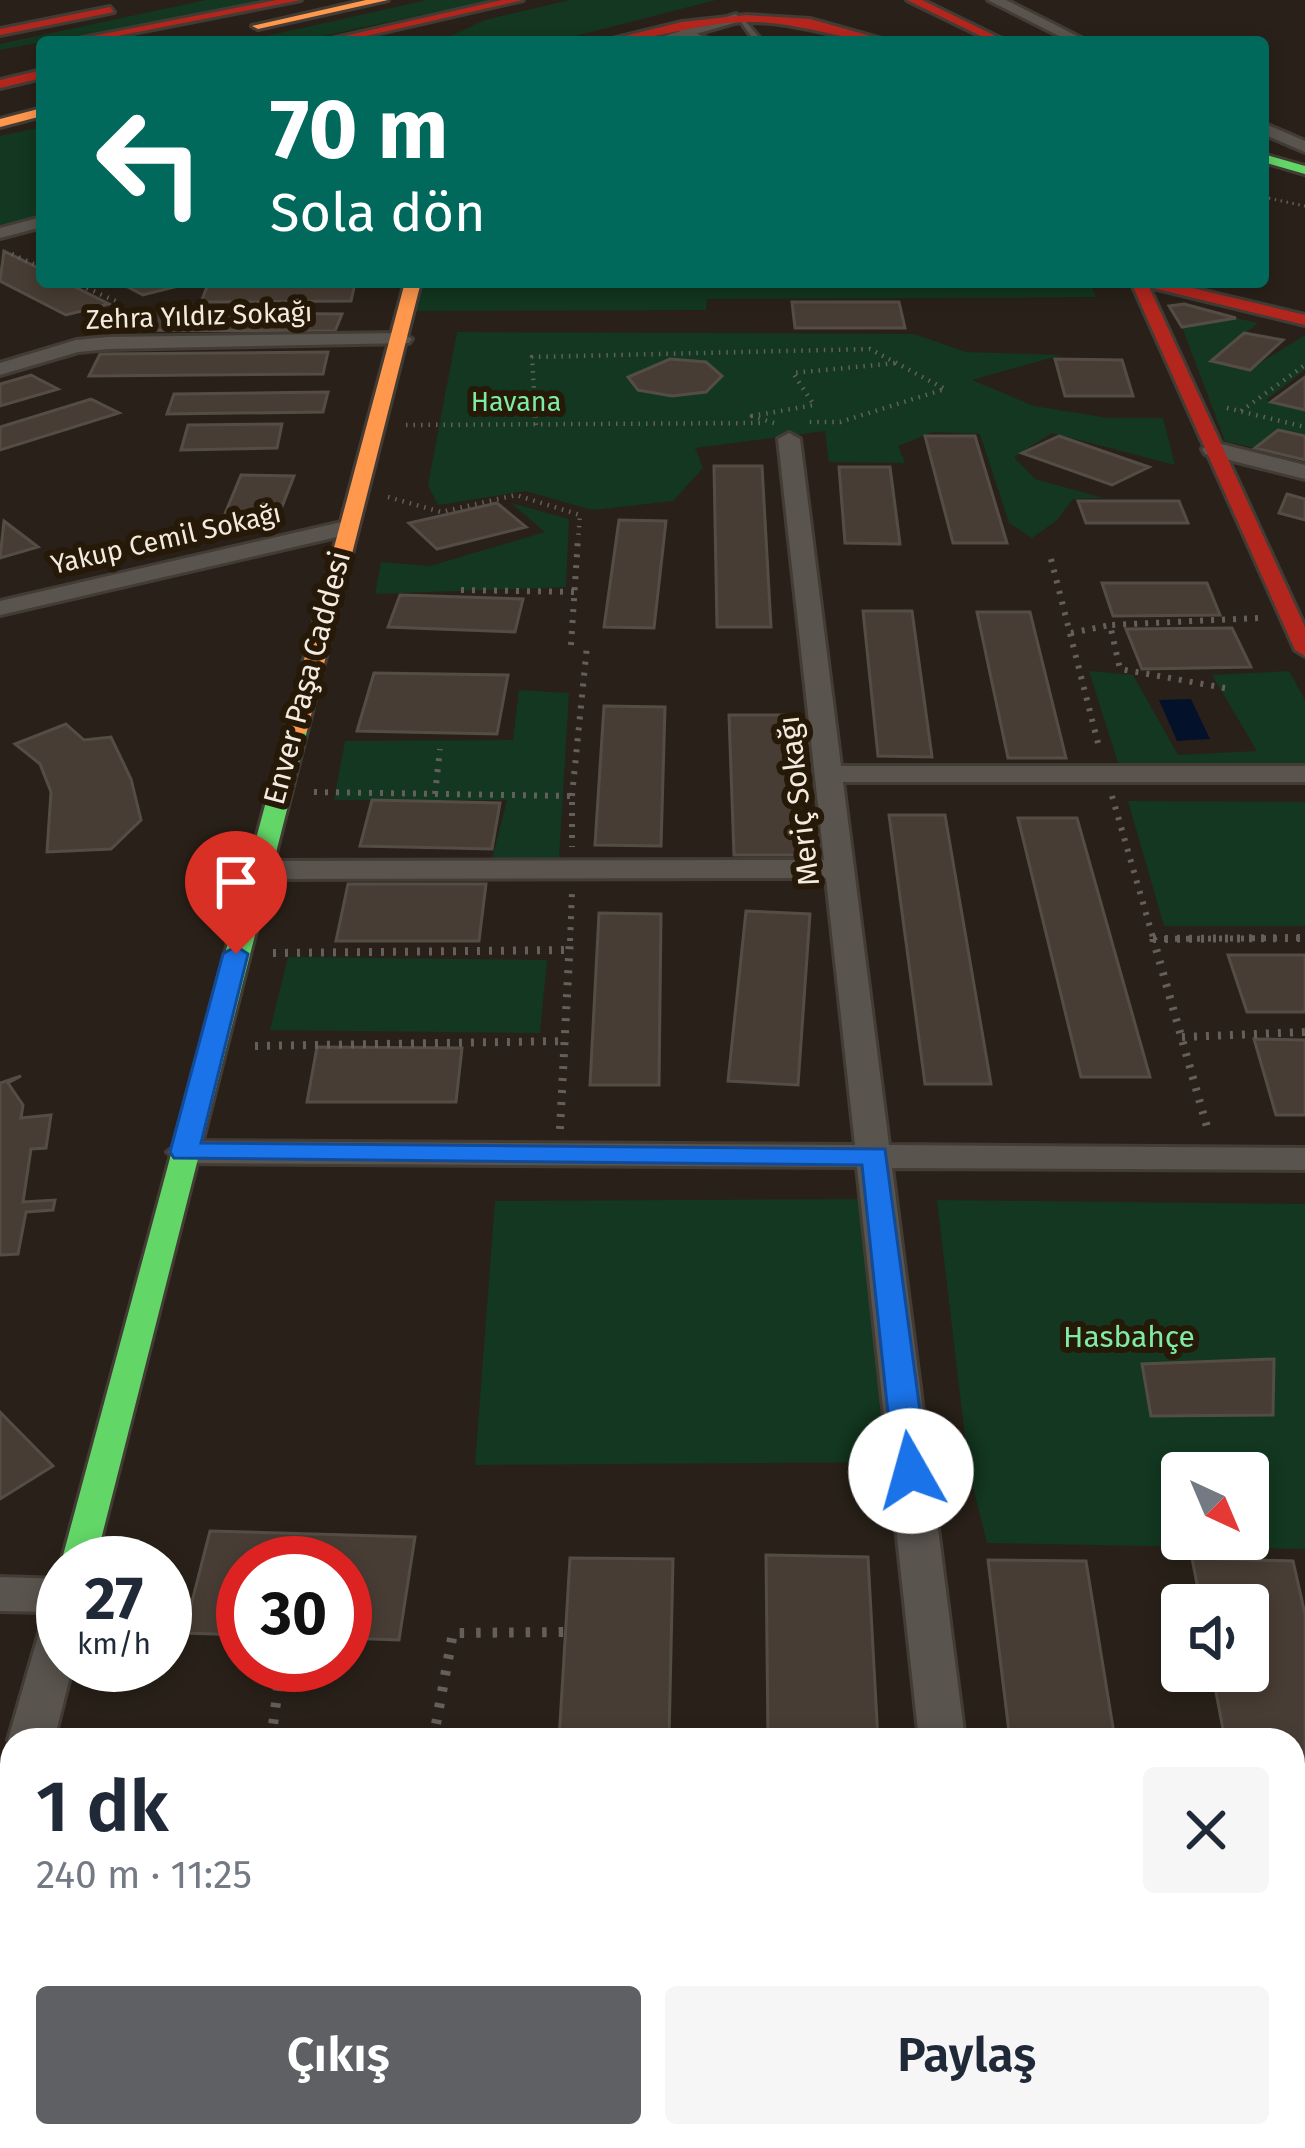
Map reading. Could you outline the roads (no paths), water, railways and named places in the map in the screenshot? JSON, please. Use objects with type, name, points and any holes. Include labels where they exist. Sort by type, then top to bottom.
[{"type":"main road","points":[[74,29],[135,0]]},
{"type":"main road","points":[[74,29],[169,0]]},
{"type":"main road","points":[[0,32],[74,29],[295,0]]},
{"type":"main road","points":[[149,36],[320,0]]},
{"type":"main road","points":[[211,36],[382,0]]},
{"type":"main road","points":[[352,36],[517,0]]},
{"type":"main road","points":[[439,36],[436,33],[444,27],[544,1]]},
{"type":"main road","points":[[915,2],[989,36]]},
{"type":"main road","points":[[599,36],[735,9]]},
{"type":"main road","points":[[633,36],[745,11],[833,9],[880,36]]},
{"type":"main road","points":[[0,55],[36,48]]},
{"type":"main road","points":[[0,69],[36,61]]},
{"type":"main road","points":[[0,83],[36,75]]},
{"type":"main road","points":[[0,126],[36,117]]},
{"type":"main road","points":[[1269,164],[1305,170]]},
{"type":"main road","points":[[1269,166],[1305,184]]},
{"type":"main road","name":"Enver Paşa Caddesi","points":[[84,1536],[412,288]]},
{"type":"main road","points":[[1142,288],[1305,650]]},
{"type":"main road","points":[[1180,288],[1305,320]]},
{"type":"street","points":[[995,0],[1070,36]]},
{"type":"street","points":[[669,36],[735,9],[833,9]]},
{"type":"street","points":[[1269,131],[1305,147]]},
{"type":"street","points":[[1269,164],[1305,159]]},
{"type":"street","points":[[0,232],[36,223]]},
{"type":"street","name":"Zehra Yıldız Sokağı","points":[[0,369],[76,346],[108,343],[402,339]]},
{"type":"street","name":"Meriç Sokağı","points":[[780,431],[829,774],[941,1728]]},
{"type":"street","points":[[1213,449],[1305,472]]},
{"type":"street","name":"Yakup Cemil Sokağı","points":[[0,608],[346,528]]},
{"type":"street","points":[[829,774],[1305,774]]},
{"type":"street","points":[[257,870],[840,869]]},
{"type":"street","points":[[184,1152],[1305,1159]]},
{"type":"street","points":[[0,1594],[36,1595]]},
{"type":"street","points":[[34,1728],[44,1692]]},
{"type":"lane","points":[[735,9],[755,36]]},
{"type":"lane","points":[[683,31],[696,36]]},
{"type":"water","points":[[1191,699],[1210,739],[1177,741],[1159,700]]},
{"type":"park label","name":"Havana","points":[[516,402]]},
{"type":"park label","name":"Hasbahçe","points":[[1129,1337]]}]
